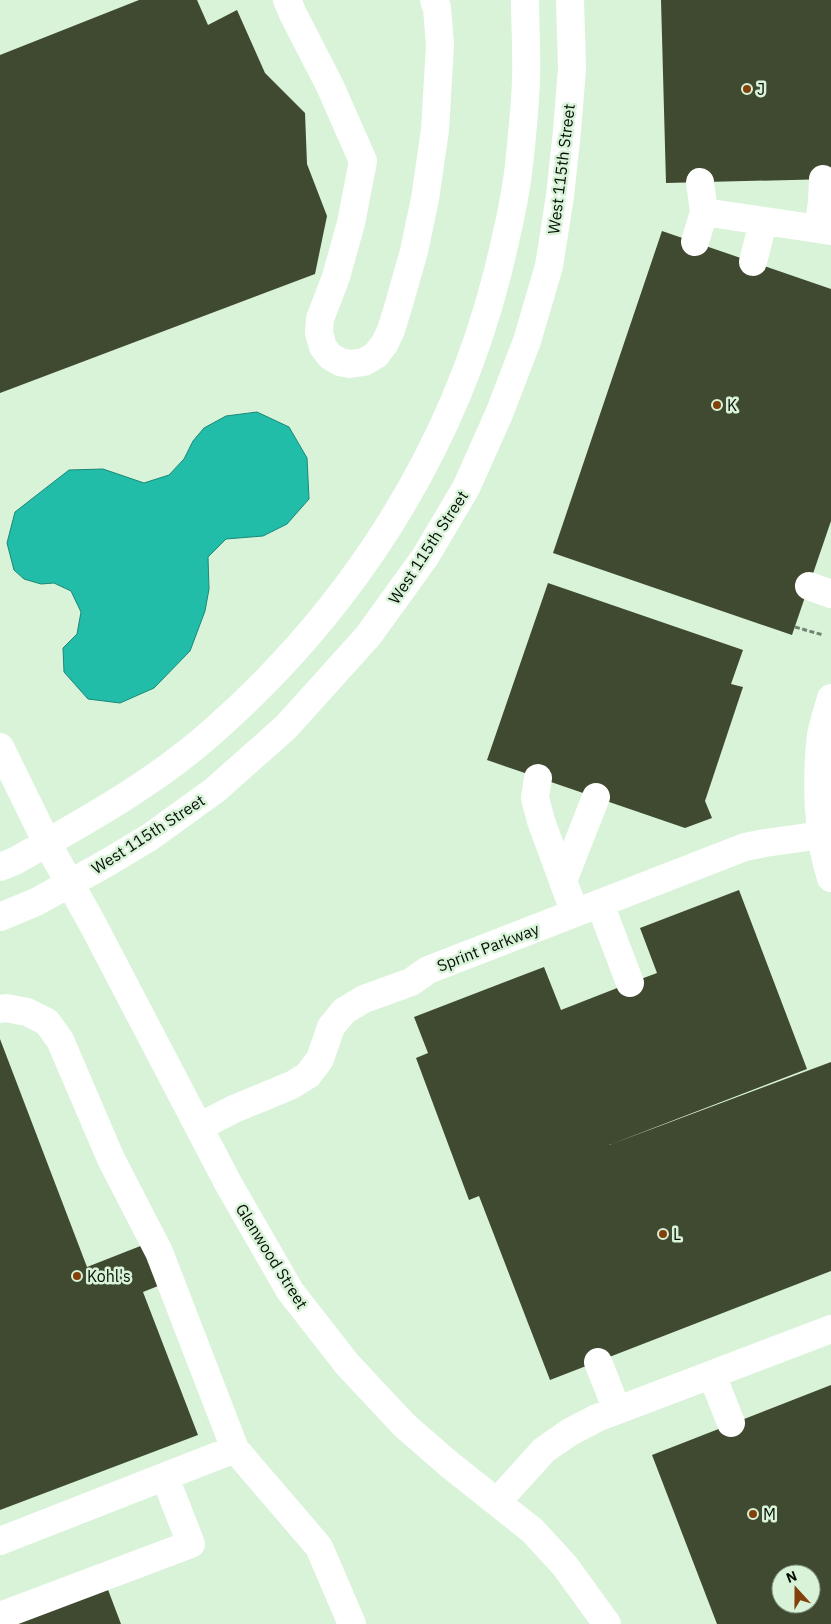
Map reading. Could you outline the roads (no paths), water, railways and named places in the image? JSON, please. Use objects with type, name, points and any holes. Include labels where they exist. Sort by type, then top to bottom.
[{"type":"street","points":[[288,0],[293,14],[330,86],[362,161],[351,223],[336,277],[320,319],[319,333],[323,347],[330,356],[340,362],[350,364],[364,362],[376,355],[385,343],[391,330],[414,251],[425,199],[435,130],[440,45],[437,8],[434,0]]},
{"type":"street","points":[[0,867],[47,843],[147,782],[209,735],[271,678],[318,625],[361,570],[406,499],[430,453],[461,385],[487,313],[505,243],[519,167],[526,79],[525,0]]},
{"type":"street","name":"West 115th Street","points":[[0,916],[36,902],[70,884],[150,837],[208,796],[286,727],[368,636],[425,557],[466,488],[499,414],[520,359],[549,266],[560,196],[572,69],[570,0]]},
{"type":"street","points":[[704,212],[825,230],[822,202],[823,179]]},
{"type":"street","points":[[695,242],[704,212],[700,182]]},
{"type":"street","points":[[753,262],[763,222]]},
{"type":"street","points":[[831,698],[822,734],[819,784],[822,835],[831,878]]},
{"type":"street","name":"Glenwood Street","points":[[0,747],[47,843],[91,920],[228,1184],[290,1291],[347,1364],[404,1425],[450,1465],[533,1531],[565,1566],[607,1624]]},
{"type":"street","points":[[538,778],[535,798],[541,821],[563,880],[587,908],[630,983]]},
{"type":"street","points":[[563,880],[596,797]]},
{"type":"street","name":"Sprint Parkway","points":[[199,1127],[234,1109],[292,1085],[308,1075],[320,1059],[332,1028],[344,1011],[364,999],[411,982],[428,970],[745,847],[822,835]]},
{"type":"street","points":[[0,1009],[6,1008],[27,1012],[47,1022],[60,1040],[111,1160],[160,1252],[235,1449],[319,1547],[352,1624]]},
{"type":"street","points":[[497,1502],[544,1450],[570,1432],[597,1418],[831,1329]]},
{"type":"street","points":[[598,1362],[617,1410]]},
{"type":"street","points":[[712,1375],[731,1423]]},
{"type":"street","points":[[0,1541],[235,1449]]},
{"type":"street","points":[[0,1616],[191,1544],[165,1477]]},
{"type":"water","points":[[257,412],[289,427],[307,458],[309,499],[287,524],[263,536],[226,539],[208,557],[209,589],[205,611],[190,651],[154,688],[120,703],[88,699],[64,672],[63,648],[77,634],[81,612],[71,591],[54,583],[41,584],[24,579],[14,570],[7,543],[15,512],[69,470],[103,469],[144,483],[169,475],[184,459],[193,441],[204,428],[226,416]]},
{"type":"place","name":"J","points":[[747,89]]},
{"type":"place","name":"K","points":[[717,405]]},
{"type":"place","name":"L","points":[[663,1234]]},
{"type":"place","name":"Kohl's","points":[[77,1276]]},
{"type":"place","name":"M","points":[[753,1514]]}]
